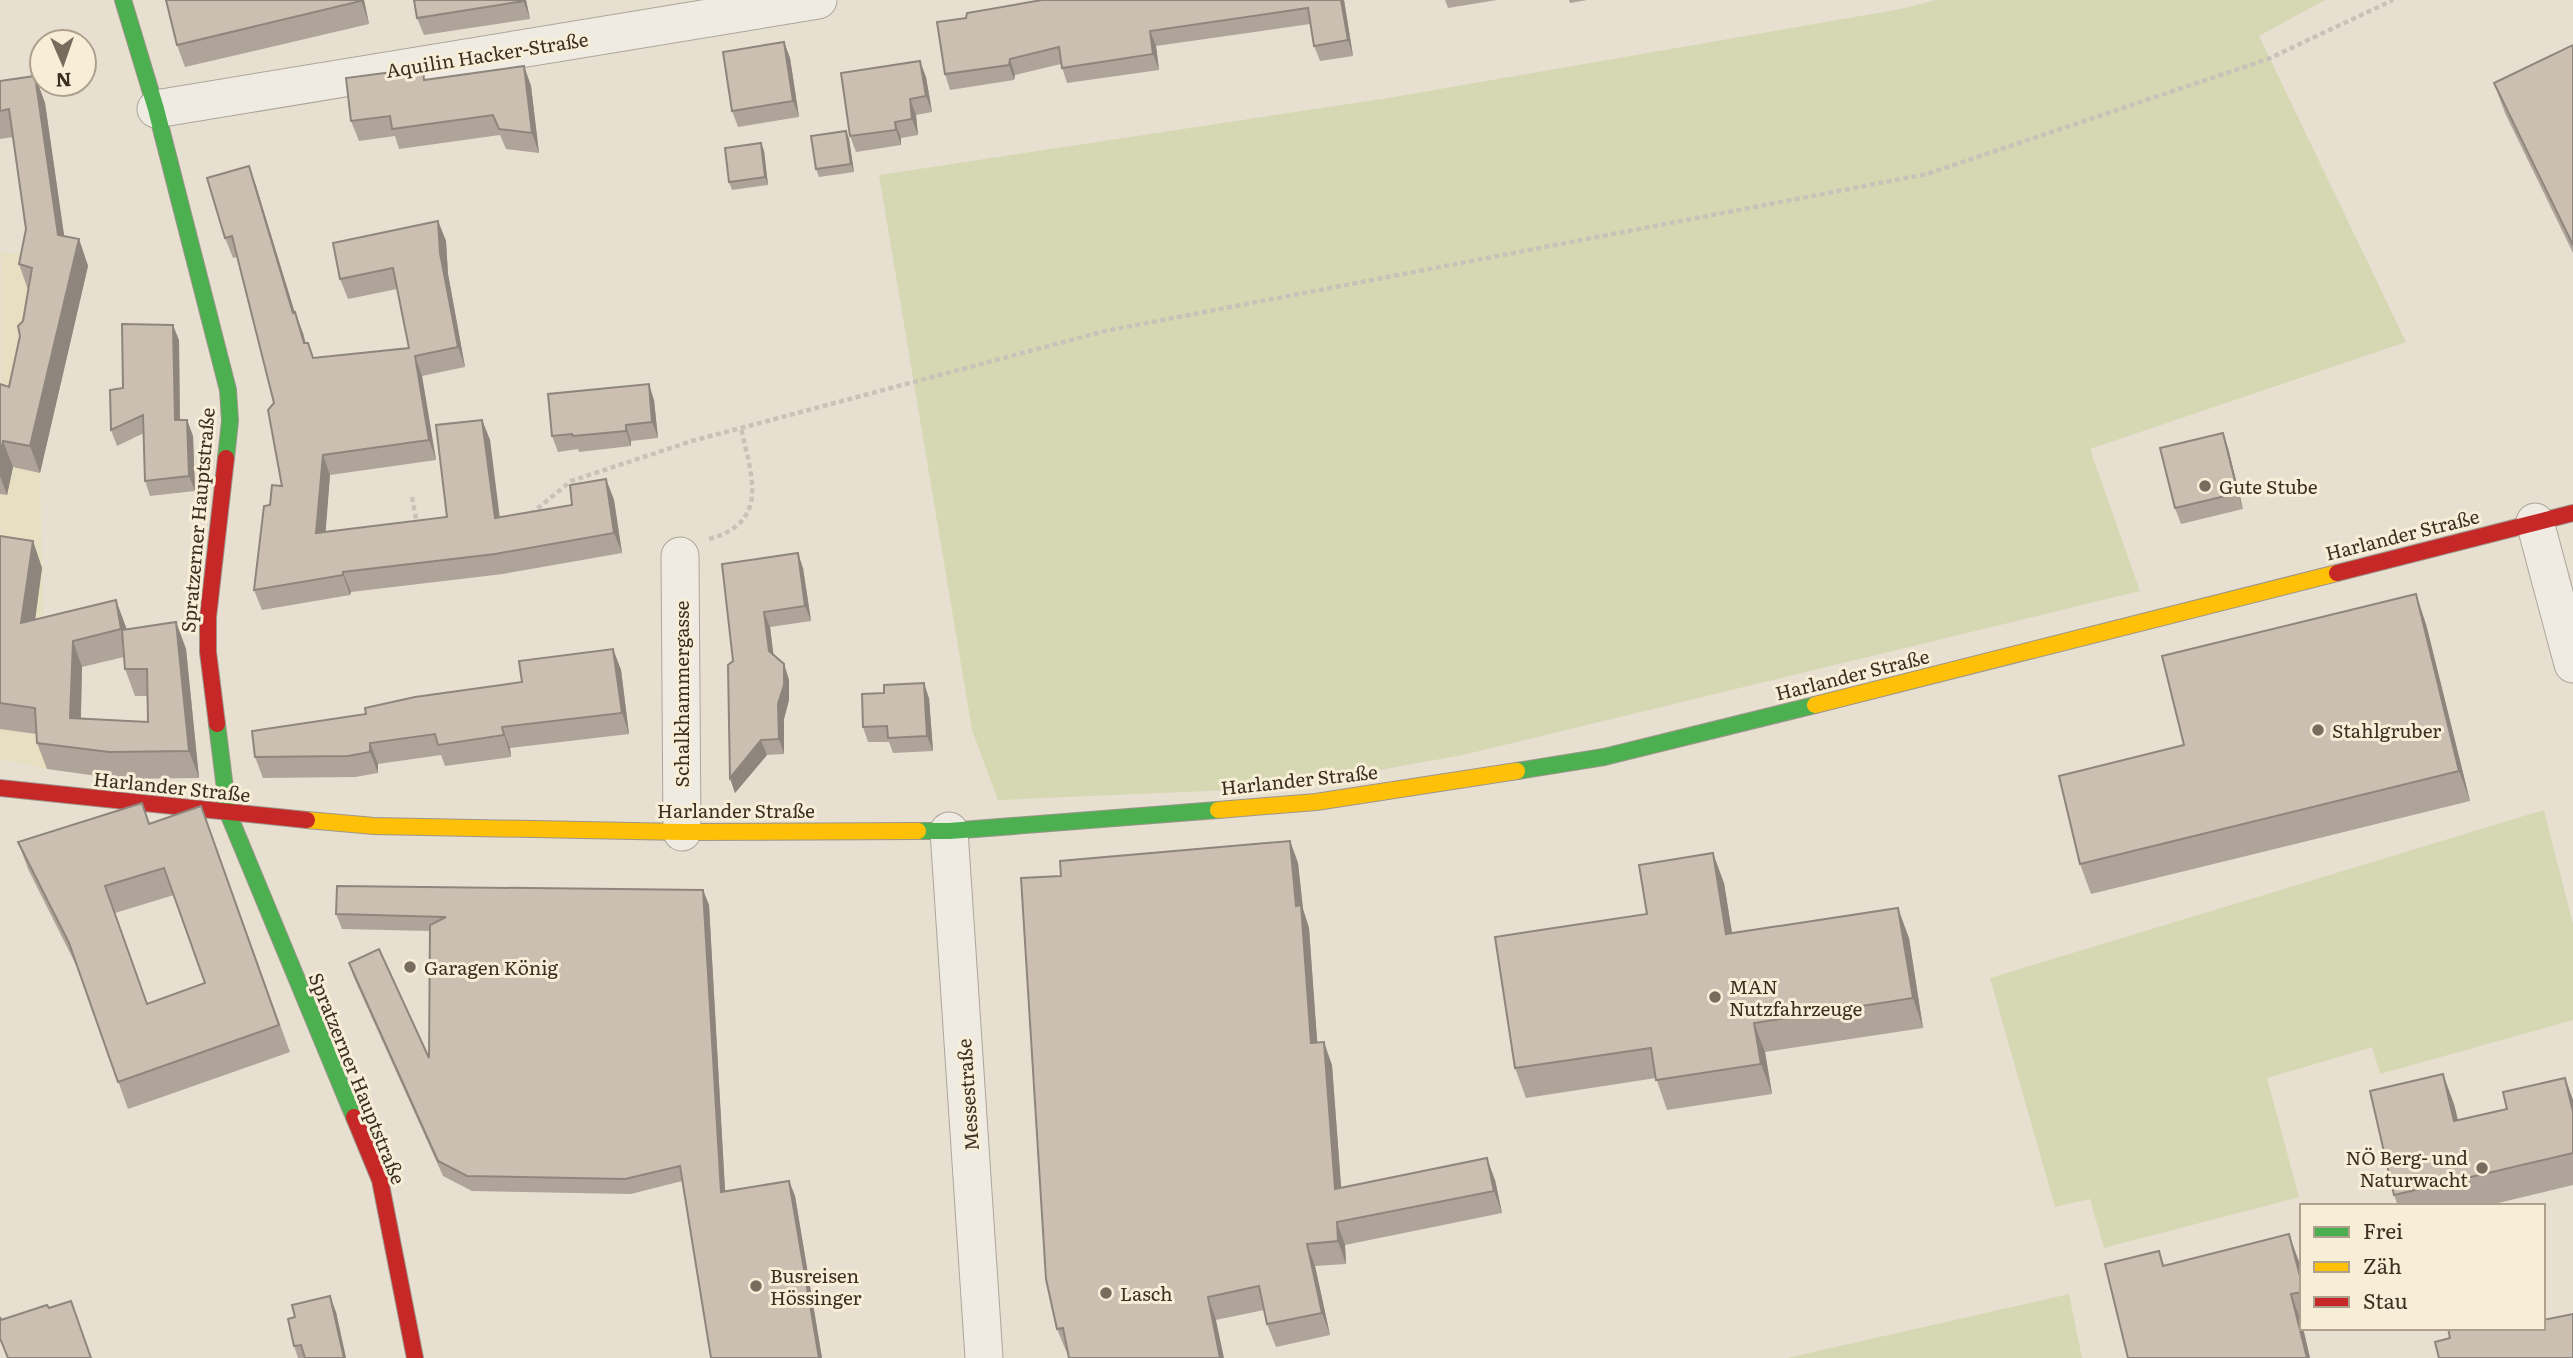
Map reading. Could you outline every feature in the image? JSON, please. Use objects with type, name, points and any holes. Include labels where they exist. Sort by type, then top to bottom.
[{"type":"main road","name":"Spratzerner Hauptstraße","points":[[122,0],[156,109],[228,390],[230,421],[208,617],[208,652],[228,813],[380,1181],[415,1358]]},
{"type":"main road","name":"Harlander Straße","points":[[0,788],[374,826],[682,832],[950,831],[1316,802],[1604,757],[1674,741],[2573,513]]},
{"type":"street","name":"Aquilin Hacker-Straße","points":[[156,109],[818,0]]},
{"type":"street","points":[[2535,522],[2573,664]]},
{"type":"street","name":"Schalkhammergasse","points":[[680,556],[682,832]]},
{"type":"street","name":"Messestraße","points":[[950,831],[984,1358]]},
{"type":"path","points":[[530,516],[571,481],[741,428],[1105,331],[1927,174],[2268,59],[2393,0]]},
{"type":"path","points":[[680,556],[684,548],[718,537],[740,525],[751,507],[753,483],[741,428]]},
{"type":"path","points":[[412,497],[417,528],[430,527]]},
{"type":"shaded area","points":[[1,252],[35,256],[87,270],[40,473],[47,769],[0,759]]},
{"type":"green space","points":[[1936,0],[2325,0],[2259,36],[2406,342],[2090,449],[2140,591],[1463,755],[1279,788],[998,800],[972,730],[879,175],[1388,98],[1901,9]]},
{"type":"green space","points":[[2544,810],[2573,924],[2573,1020],[2380,1074],[2372,1047],[2267,1078],[2299,1197],[2104,1248],[2090,1199],[2055,1207],[1990,978]]},
{"type":"green space","points":[[2069,1294],[2082,1358],[1787,1358]]},
{"type":"building","points":[[166,0],[361,0],[361,1],[177,45]]},
{"type":"building","points":[[414,0],[523,0],[524,1],[417,18]]},
{"type":"building","points":[[1042,0],[1341,0],[1348,40],[1314,46],[1308,8],[1150,31],[1153,54],[1062,68],[1059,47],[1010,59],[1009,65],[945,74],[937,22],[966,18],[967,13]]},
{"type":"building","points":[[784,42],[793,101],[732,111],[723,52]]},
{"type":"building","points":[[2573,45],[2573,245],[2494,83]]},
{"type":"building","points":[[920,61],[926,96],[910,99],[912,119],[895,122],[896,130],[850,136],[841,73]]},
{"type":"building","points":[[524,66],[532,133],[499,129],[493,115],[392,129],[390,116],[351,121],[346,78],[423,68],[424,80]]},
{"type":"building","points":[[28,77],[28,98],[38,98],[58,235],[79,239],[30,446],[3,441],[0,456],[0,384],[9,387],[20,336],[18,326],[23,321],[32,268],[19,264],[26,229],[9,109],[0,111],[0,81]]},
{"type":"building","points":[[846,131],[851,164],[816,169],[811,136]]},
{"type":"building","points":[[761,143],[765,177],[729,182],[725,148]]},
{"type":"building","points":[[249,166],[293,313],[295,312],[304,343],[308,343],[313,358],[409,348],[393,268],[340,279],[333,243],[438,221],[440,253],[458,347],[415,356],[429,440],[323,455],[316,533],[447,517],[436,425],[482,420],[495,518],[572,505],[570,485],[606,479],[614,533],[495,554],[343,572],[343,575],[254,590],[264,506],[270,505],[272,485],[282,486],[268,410],[274,403],[232,236],[225,238],[207,178]]},
{"type":"building","points":[[122,324],[173,325],[175,420],[187,420],[189,476],[145,481],[143,415],[111,430],[110,390],[123,388]]},
{"type":"building","points":[[649,384],[652,422],[626,425],[626,431],[552,436],[548,394]]},
{"type":"building","name":"Gute Stube","points":[[2223,433],[2238,493],[2175,508],[2160,448]]},
{"type":"building","points":[[0,536],[33,541],[21,623],[116,600],[121,629],[73,641],[70,718],[148,722],[147,669],[125,669],[122,630],[176,622],[189,751],[109,752],[37,743],[35,708],[0,703]]},
{"type":"building","points":[[798,553],[805,606],[764,612],[769,651],[784,664],[784,685],[778,704],[779,739],[761,740],[730,778],[728,665],[733,661],[722,564]]},
{"type":"building","name":"Stahlgruber","points":[[2416,594],[2459,771],[2080,864],[2059,776],[2184,745],[2162,656]]},
{"type":"building","points":[[613,649],[622,713],[502,727],[504,735],[438,745],[435,734],[370,743],[370,752],[348,756],[255,757],[252,731],[366,714],[365,708],[415,697],[522,682],[519,661]]},
{"type":"building","points":[[924,683],[927,736],[888,738],[887,726],[863,727],[862,694],[884,693],[884,685]]},
{"type":"building","points":[[142,803],[149,824],[201,806],[279,1025],[118,1082],[69,943],[18,842]],"holes":[[[164,868],[205,983],[147,1004],[105,886]]]},
{"type":"building","points":[[1290,841],[1296,906],[1301,905],[1311,1043],[1324,1042],[1335,1189],[1487,1158],[1494,1191],[1337,1222],[1338,1241],[1307,1244],[1322,1313],[1267,1324],[1259,1286],[1208,1297],[1220,1358],[1069,1358],[1063,1328],[1057,1329],[1046,1279],[1021,878],[1061,876],[1060,861]]},
{"type":"building","name":"MAN Nutzfahrzeuge","points":[[1713,853],[1726,934],[1898,908],[1913,998],[1754,1023],[1761,1064],[1656,1080],[1651,1048],[1515,1068],[1495,937],[1647,914],[1639,865]]},
{"type":"building","points":[[337,886],[703,890],[721,1192],[789,1181],[819,1358],[711,1358],[680,1166],[625,1179],[467,1176],[438,1161],[349,963],[379,949],[429,1058],[430,925],[446,917],[336,914]]},
{"type":"building","name":"NÖ Berg- und Naturwacht","points":[[2443,1074],[2454,1121],[2507,1109],[2503,1092],[2565,1078],[2573,1112],[2573,1153],[2394,1195],[2370,1091]]},
{"type":"building","points":[[2289,1234],[2300,1276],[2300,1292],[2291,1294],[2307,1358],[2128,1358],[2105,1264],[2159,1251],[2163,1266]]},
{"type":"building","points":[[330,1296],[344,1358],[305,1358],[301,1345],[294,1346],[288,1319],[295,1317],[292,1305]]},
{"type":"building","points":[[71,1301],[91,1358],[8,1358],[0,1338],[0,1317],[1,1320],[47,1305],[49,1308]]},
{"type":"building","points":[[2573,1314],[2573,1358],[2439,1358],[2435,1342],[2450,1338],[2448,1330],[2545,1330],[2545,1320]]},
{"type":"traffic: fast","points":[[123,0],[156,109],[228,390],[230,421],[226,458]]},
{"type":"traffic: fast","points":[[1517,771],[1604,757],[1815,705]]},
{"type":"traffic: fast","points":[[217,724],[228,813],[354,1117]]},
{"type":"traffic: fast","points":[[918,831],[949,831],[1218,810]]},
{"type":"traffic: slow","points":[[1815,705],[2337,573]]},
{"type":"traffic: slow","points":[[1218,810],[1316,802],[1517,771]]},
{"type":"traffic: slow","points":[[307,820],[374,826],[682,832],[918,831]]},
{"type":"traffic: jam","points":[[217,724],[208,652],[208,617],[226,458]]},
{"type":"traffic: jam","points":[[2337,573],[2573,513]]},
{"type":"traffic: jam","points":[[0,788],[307,820]]},
{"type":"traffic: jam","points":[[354,1117],[380,1180],[415,1358]]},
{"type":"place","name":"Gute Stube","points":[[2205,486]]},
{"type":"place","name":"Stahlgruber","points":[[2318,730]]},
{"type":"place","name":"Garagen König","points":[[410,967]]},
{"type":"place","name":"MAN Nutzfahrzeuge","points":[[1715,997]]},
{"type":"place","name":"NÖ Berg- und Naturwacht","points":[[2482,1168]]},
{"type":"place","name":"Busreisen Hössinger","points":[[756,1286]]},
{"type":"place","name":"Lasch","points":[[1106,1293]]}]
